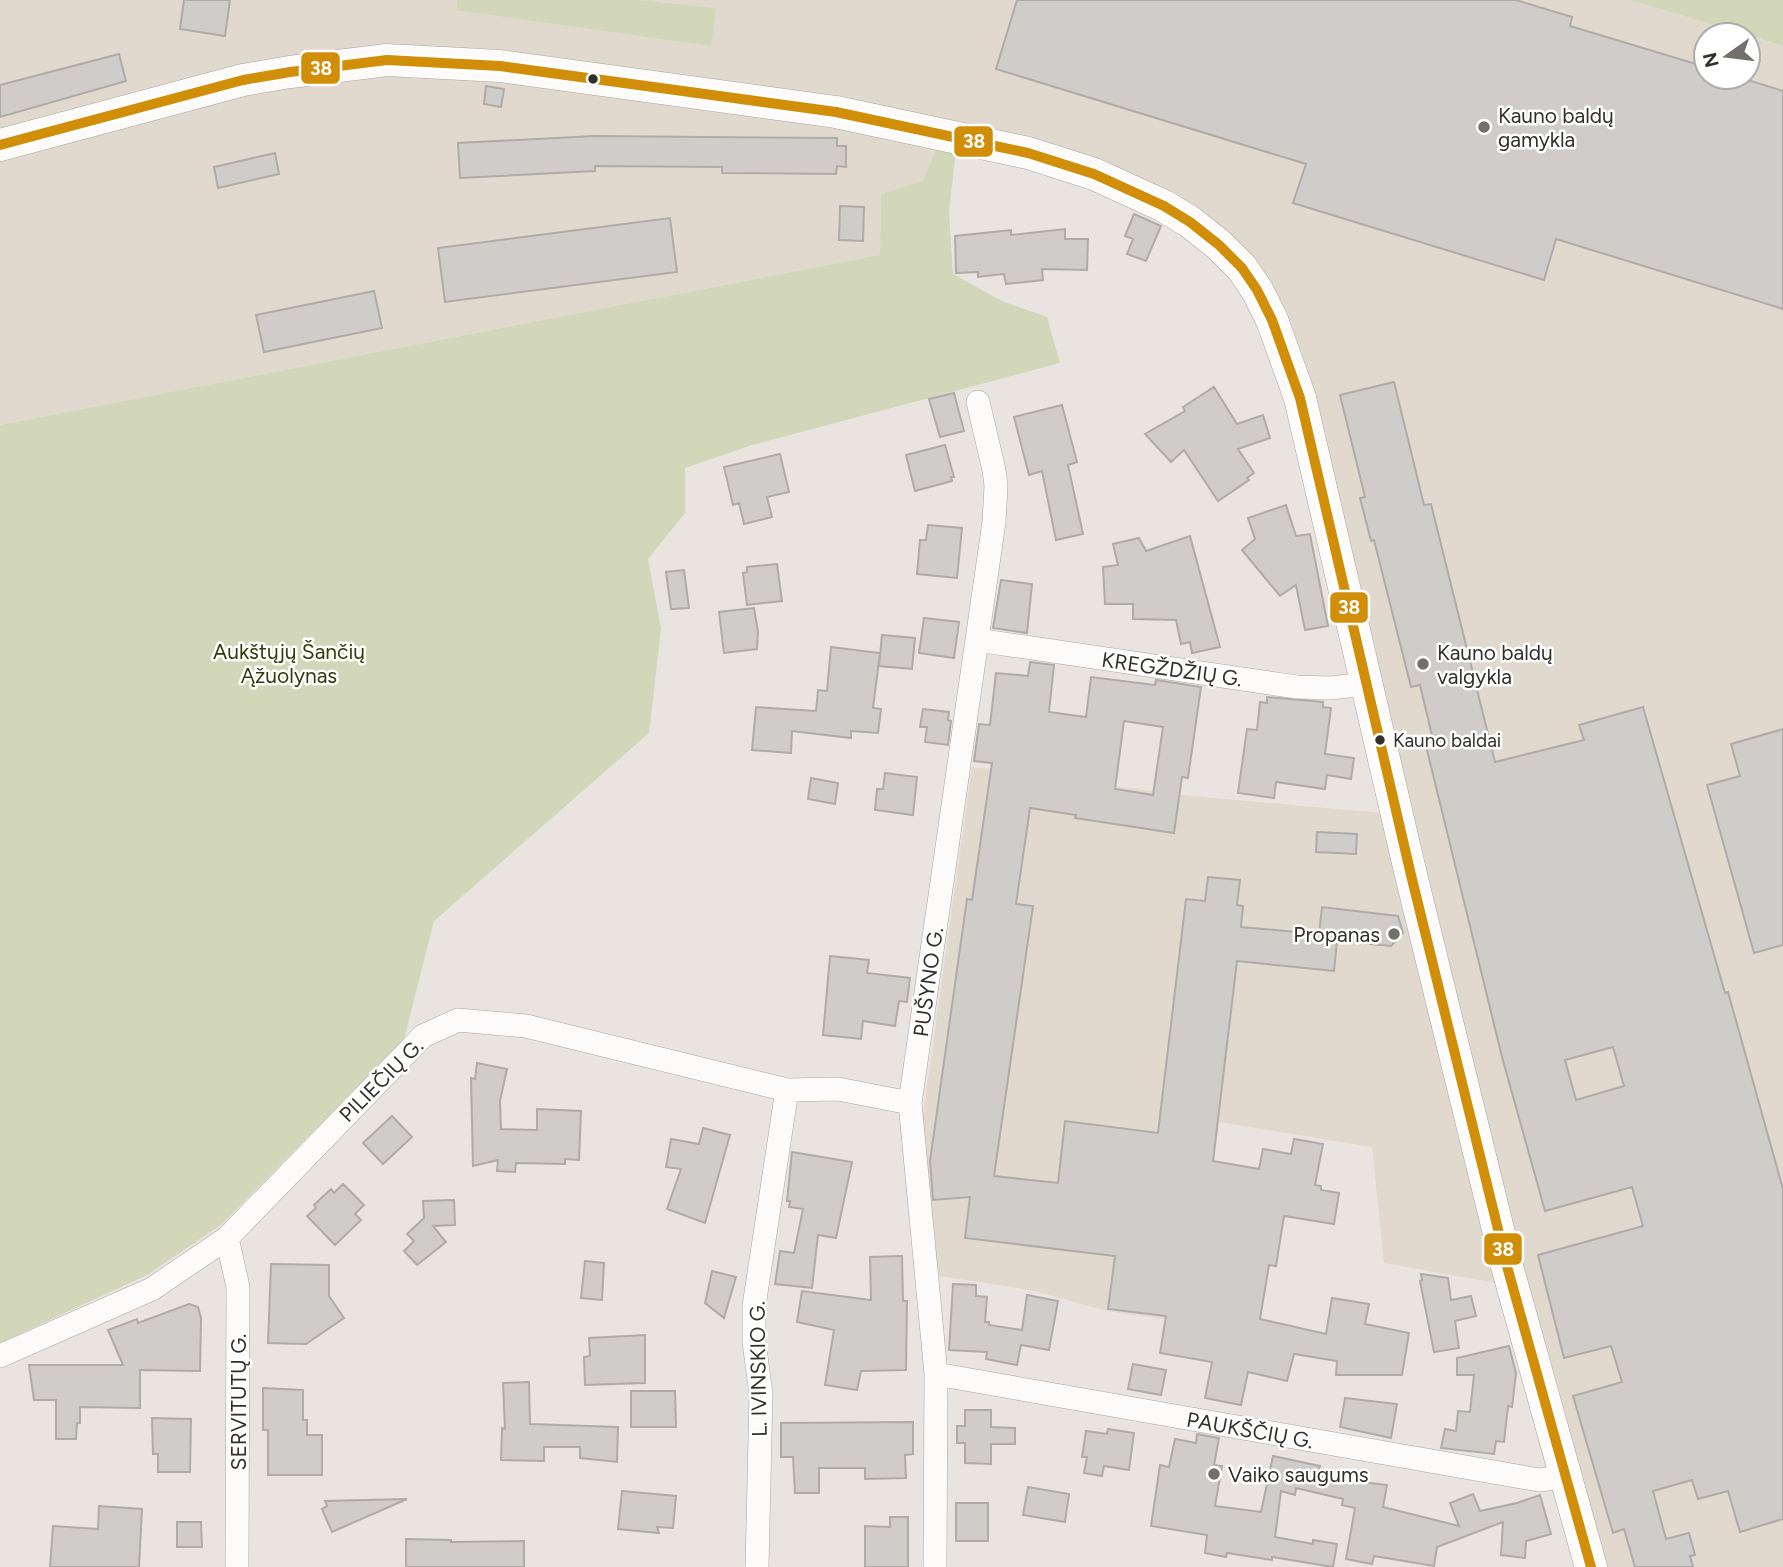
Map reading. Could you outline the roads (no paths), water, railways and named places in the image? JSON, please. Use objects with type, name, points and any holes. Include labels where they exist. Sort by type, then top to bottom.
[{"type":"street","points":[[0,145],[243,80],[290,72],[387,60],[500,66],[836,112],[1028,153],[1094,174],[1164,206],[1219,245],[1242,268],[1257,290],[1272,320],[1300,398],[1411,875],[1508,1270],[1591,1567]]},
{"type":"street","name":"PUŠYNO G.","points":[[935,1567],[936,1374],[910,1103],[993,522],[996,486],[978,402]]},
{"type":"street","name":"KREGŽDŽIŲ G.","points":[[977,640],[1297,687],[1331,688],[1367,684]]},
{"type":"street","name":"PILIEČIŲ G.","points":[[0,1356],[152,1289],[227,1238],[423,1036],[458,1020],[526,1026],[787,1090],[838,1089],[910,1103]]},
{"type":"street","name":"L. IVINSKIO G.","points":[[757,1567],[761,1394],[754,1342],[754,1306],[787,1090]]},
{"type":"street","name":"SERVITUTŲ G.","points":[[227,1238],[238,1287],[237,1567]]},
{"type":"street","name":"PAUKŠČIŲ G.","points":[[936,1374],[1539,1480],[1564,1477]]},
{"type":"place","name":"Kauno baldų gamykla","points":[[1484,127]]},
{"type":"place","name":"Kauno baldų valgykla","points":[[1423,664]]},
{"type":"place","name":"Kauno baldai","points":[[1380,740]]},
{"type":"place","name":"Propanas","points":[[1394,934]]},
{"type":"place","name":"Vaiko saugums","points":[[1214,1474]]},
{"type":"park label","name":"Aukštųjų Šančių Ąžuolynas","points":[[289,663]]}]
